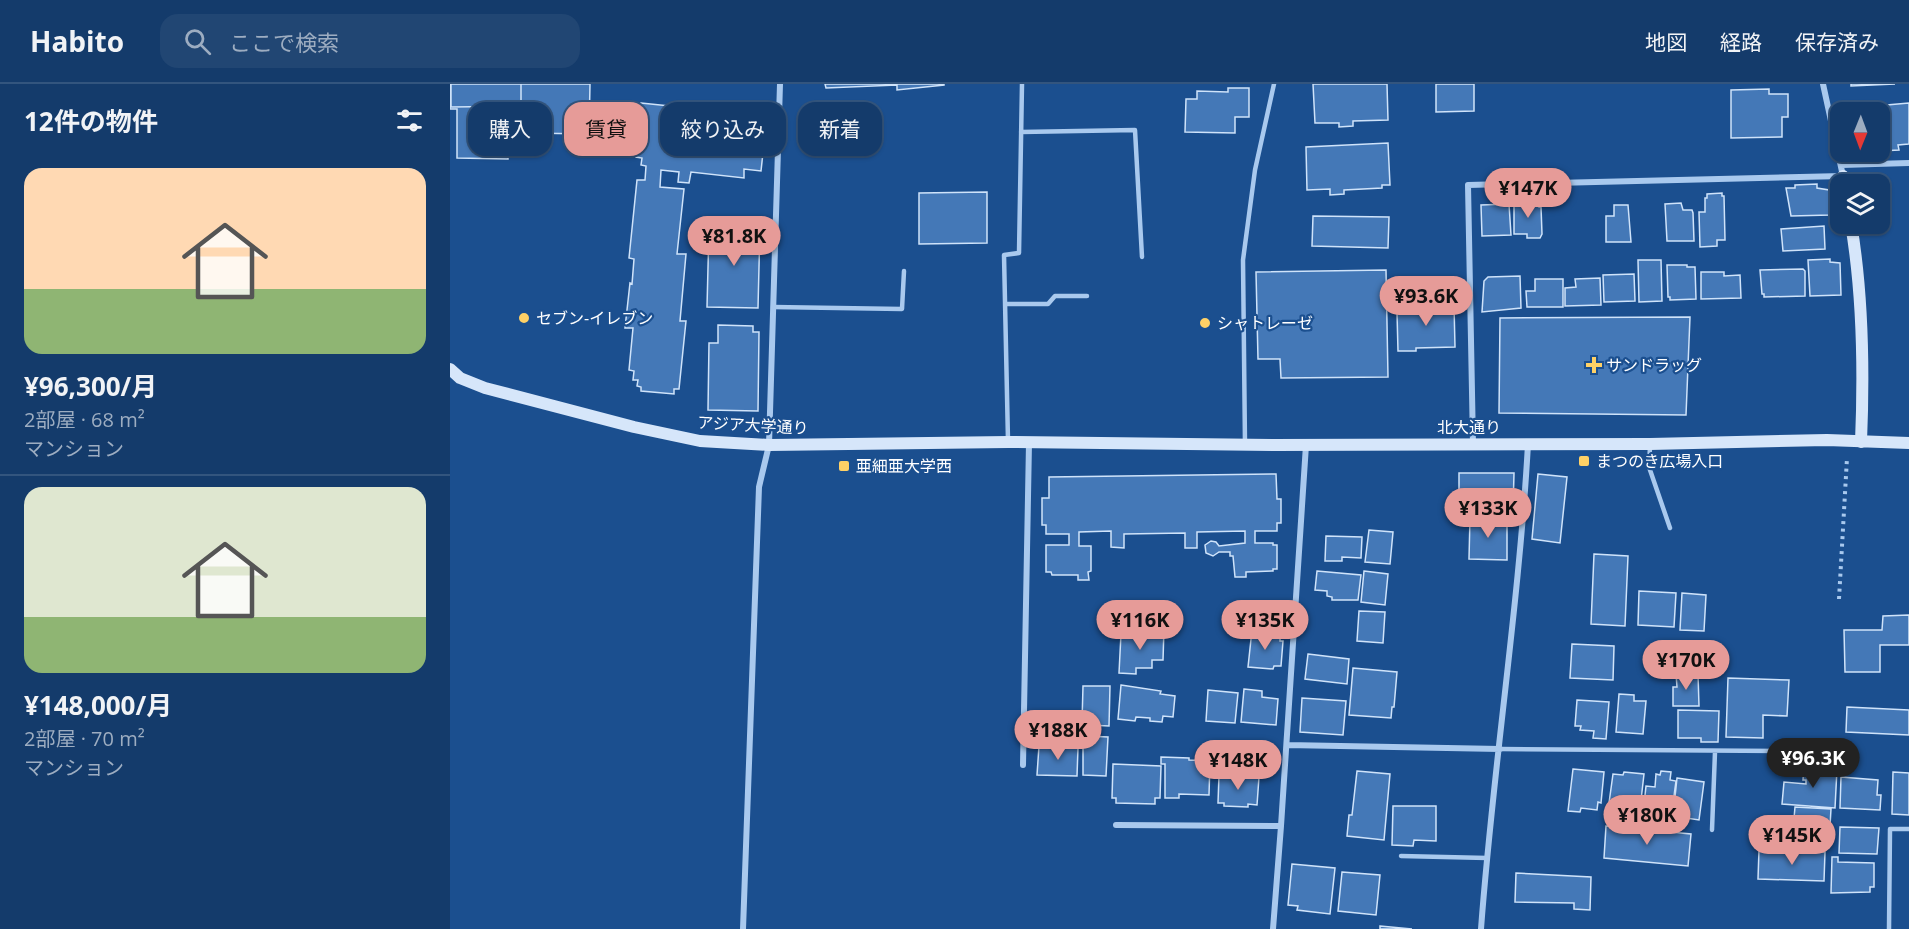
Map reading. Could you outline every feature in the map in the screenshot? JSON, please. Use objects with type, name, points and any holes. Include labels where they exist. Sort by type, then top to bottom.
[{"type":"street","points":[[743,929],[759,487],[769,445],[780,84]]},
{"type":"street","points":[[1823,84],[1843,174]]},
{"type":"street","points":[[1848,174],[1909,163]]},
{"type":"street","points":[[1473,444],[1468,184],[1830,175]]},
{"type":"street","points":[[1853,234],[1858,267],[1860,305],[1861,442]]},
{"type":"street","name":"アジア大学通り","points":[[450,369],[460,378],[485,388],[634,427],[700,441],[769,445],[1029,443]]},
{"type":"street","name":"北大通り","points":[[1029,443],[1650,444],[1827,440],[1909,443]]},
{"type":"street","points":[[1023,765],[1029,443]]},
{"type":"street","points":[[1481,929],[1486,858],[1500,749],[1528,443]]},
{"type":"street","points":[[1273,929],[1306,445]]},
{"type":"street","points":[[1287,745],[1500,749]]},
{"type":"street","points":[[1116,825],[1281,826]]},
{"type":"lane","points":[[1008,442],[1004,255],[1019,253],[1022,84]]},
{"type":"lane","points":[[1245,445],[1243,260],[1255,171],[1274,84]]},
{"type":"lane","points":[[1021,132],[1135,130],[1142,257]]},
{"type":"lane","points":[[773,307],[902,309],[904,271]]},
{"type":"lane","points":[[1005,304],[1048,304],[1055,296],[1087,296]]},
{"type":"lane","points":[[1650,444],[1649,467],[1670,528]]},
{"type":"lane","points":[[1500,749],[1781,751]]},
{"type":"lane","points":[[1712,830],[1715,752]]},
{"type":"lane","points":[[1889,929],[1890,829],[1909,829]]},
{"type":"lane","points":[[1401,856],[1486,858]]},
{"type":"path","points":[[1839,599],[1847,457],[1861,442]]},
{"type":"building","points":[[450,84],[590,84],[590,102],[564,102],[564,134],[552,133],[552,102],[468,102],[468,156],[508,156],[508,159],[457,158],[457,109],[450,109]]},
{"type":"building","points":[[451,84],[521,84],[521,102],[468,102],[468,107],[451,107]]},
{"type":"building","points":[[825,84],[944,85],[897,90],[897,85],[826,88]]},
{"type":"building","points":[[1313,84],[1387,84],[1388,120],[1353,121],[1353,126],[1339,127],[1339,123],[1315,123]]},
{"type":"building","points":[[1436,84],[1474,84],[1474,111],[1436,112]]},
{"type":"building","points":[[1851,84],[1895,84],[1851,86]]},
{"type":"building","points":[[1228,88],[1249,88],[1249,117],[1235,117],[1235,133],[1185,132],[1186,99],[1197,99],[1197,91],[1228,92]]},
{"type":"building","points":[[1769,89],[1769,94],[1788,94],[1788,117],[1782,117],[1782,137],[1731,138],[1731,90]]},
{"type":"building","points":[[1909,103],[1909,144],[1898,145],[1899,150],[1890,150],[1890,105]]},
{"type":"building","points":[[648,104],[660,105],[660,156],[763,156],[761,171],[744,169],[744,178],[691,172],[689,183],[678,182],[679,172],[661,170],[660,187],[684,189],[677,254],[686,254],[680,321],[686,321],[679,389],[674,389],[674,394],[641,391],[641,387],[637,386],[638,380],[633,380],[634,371],[629,370],[633,328],[625,328],[634,259],[629,258],[637,180],[645,180],[646,166],[641,165],[642,158],[636,157],[648,156]]},
{"type":"building","points":[[1388,143],[1390,185],[1382,185],[1382,188],[1344,190],[1344,194],[1330,195],[1330,189],[1307,190],[1306,147]]},
{"type":"building","points":[[1817,184],[1817,188],[1829,190],[1830,215],[1791,216],[1786,188],[1795,188],[1795,185]]},
{"type":"building","points":[[987,192],[987,243],[919,244],[919,193]]},
{"type":"building","points":[[1722,193],[1724,196],[1725,240],[1717,240],[1717,246],[1700,247],[1699,212],[1705,212],[1707,194]]},
{"type":"building","points":[[1514,202],[1539,202],[1542,234],[1540,238],[1527,238],[1527,234],[1514,234]]},
{"type":"building","points":[[1681,203],[1683,210],[1692,210],[1694,241],[1667,241],[1665,204]]},
{"type":"building","points":[[1509,204],[1511,235],[1482,236],[1481,205]]},
{"type":"building","points":[[1614,205],[1628,205],[1631,242],[1606,242],[1606,216],[1614,216]]},
{"type":"building","points":[[1313,216],[1389,217],[1388,248],[1312,246]]},
{"type":"building","points":[[739,223],[757,223],[757,226],[760,226],[758,308],[707,307],[709,228],[739,229]]},
{"type":"building","points":[[1824,226],[1825,249],[1783,251],[1781,229]]},
{"type":"building","points":[[1830,259],[1830,262],[1840,263],[1841,295],[1810,296],[1808,260]]},
{"type":"building","points":[[1638,260],[1661,260],[1662,301],[1639,302]]},
{"type":"building","points":[[1667,265],[1695,267],[1696,299],[1670,300]]},
{"type":"building","points":[[1803,269],[1805,271],[1805,296],[1764,297],[1762,294],[1760,270]]},
{"type":"building","points":[[1386,270],[1388,377],[1281,378],[1280,359],[1258,359],[1256,272]]},
{"type":"building","points":[[1701,272],[1724,272],[1724,276],[1740,275],[1741,298],[1701,299]]},
{"type":"building","points":[[1634,274],[1635,301],[1604,302],[1603,275]]},
{"type":"building","points":[[1520,276],[1521,308],[1482,312],[1484,281],[1488,277]]},
{"type":"building","points":[[1600,278],[1601,305],[1565,306],[1565,288],[1576,287],[1575,279]]},
{"type":"building","points":[[1535,279],[1563,279],[1563,307],[1527,307],[1526,291],[1535,291]]},
{"type":"building","points":[[1454,305],[1455,347],[1398,351],[1397,313],[1404,312],[1404,306]]},
{"type":"building","name":"サンドラッグ","points":[[1690,317],[1686,415],[1499,413],[1500,318]]},
{"type":"building","points":[[718,325],[753,326],[753,332],[759,332],[758,411],[708,410],[709,343],[718,343]]},
{"type":"building","points":[[1459,473],[1514,473],[1513,511],[1459,510]]},
{"type":"building","points":[[1276,474],[1277,499],[1281,499],[1281,523],[1277,523],[1277,531],[1255,531],[1255,543],[1277,545],[1277,569],[1273,571],[1246,572],[1246,577],[1235,577],[1233,556],[1230,556],[1230,552],[1219,552],[1213,556],[1206,553],[1205,545],[1211,541],[1216,542],[1219,546],[1245,543],[1245,531],[1197,532],[1197,548],[1185,548],[1185,533],[1124,534],[1124,548],[1111,547],[1111,531],[1079,532],[1079,546],[1091,546],[1089,580],[1078,580],[1078,575],[1052,575],[1051,572],[1046,572],[1046,545],[1069,545],[1069,534],[1046,534],[1046,525],[1042,525],[1042,498],[1049,498],[1049,477]]},
{"type":"building","points":[[1538,474],[1567,477],[1560,543],[1532,539]]},
{"type":"building","points":[[1470,518],[1507,518],[1507,560],[1469,559]]},
{"type":"building","points":[[1369,530],[1393,532],[1390,564],[1365,562]]},
{"type":"building","points":[[1326,536],[1362,537],[1361,558],[1342,557],[1342,561],[1325,561]]},
{"type":"building","points":[[1594,554],[1628,556],[1625,626],[1591,624]]},
{"type":"building","points":[[1317,571],[1361,575],[1358,600],[1332,600],[1332,597],[1327,596],[1327,591],[1315,590]]},
{"type":"building","points":[[1364,571],[1388,574],[1385,605],[1361,602]]},
{"type":"building","points":[[1639,591],[1676,593],[1674,627],[1638,625]]},
{"type":"building","points":[[1682,593],[1706,595],[1704,631],[1680,630]]},
{"type":"building","points":[[1359,611],[1385,612],[1383,643],[1357,641]]},
{"type":"building","points":[[1909,615],[1909,645],[1880,645],[1880,672],[1845,672],[1844,630],[1882,630],[1883,616]]},
{"type":"building","points":[[1156,628],[1164,628],[1163,660],[1152,660],[1152,668],[1136,668],[1136,674],[1119,673],[1121,634],[1156,635]]},
{"type":"building","points":[[1252,630],[1265,631],[1264,636],[1280,638],[1280,641],[1283,641],[1281,666],[1274,666],[1273,669],[1248,667]]},
{"type":"building","points":[[1572,644],[1614,646],[1613,680],[1570,678]]},
{"type":"building","points":[[1308,654],[1349,659],[1347,684],[1305,679]]},
{"type":"building","points":[[1353,668],[1397,672],[1391,718],[1349,715]]},
{"type":"building","points":[[1676,674],[1698,674],[1699,706],[1673,706],[1673,687],[1677,687]]},
{"type":"building","points":[[1728,678],[1789,680],[1787,716],[1763,715],[1763,738],[1726,737]]},
{"type":"building","points":[[1121,685],[1161,691],[1160,694],[1175,696],[1173,717],[1163,716],[1162,722],[1136,717],[1135,721],[1118,719]]},
{"type":"building","points":[[1083,686],[1110,686],[1109,726],[1089,725],[1089,722],[1082,722]]},
{"type":"building","points":[[1244,689],[1262,691],[1262,697],[1278,699],[1276,725],[1241,722]]},
{"type":"building","points":[[1208,690],[1238,693],[1235,723],[1206,721]]},
{"type":"building","points":[[1619,694],[1634,695],[1634,701],[1646,701],[1643,734],[1616,732]]},
{"type":"building","points":[[1302,698],[1346,701],[1343,735],[1300,732]]},
{"type":"building","points":[[1577,700],[1609,702],[1606,739],[1593,738],[1594,731],[1580,730],[1581,726],[1575,726]]},
{"type":"building","points":[[1847,707],[1909,710],[1909,735],[1846,732]]},
{"type":"building","points":[[1678,710],[1719,711],[1718,742],[1701,742],[1701,738],[1678,738]]},
{"type":"building","points":[[1083,734],[1108,737],[1106,776],[1083,775]]},
{"type":"building","points":[[1039,746],[1078,748],[1077,776],[1037,775]]},
{"type":"building","points":[[1161,757],[1210,761],[1209,795],[1179,794],[1179,798],[1165,798],[1165,764],[1161,764]]},
{"type":"building","points":[[1113,764],[1161,766],[1160,798],[1155,798],[1155,804],[1116,803],[1116,798],[1112,798]]},
{"type":"building","points":[[1804,766],[1837,769],[1835,808],[1782,804],[1784,782],[1806,784],[1806,780],[1803,780]]},
{"type":"building","points":[[1573,769],[1604,772],[1601,803],[1598,802],[1597,810],[1581,808],[1580,812],[1568,811]]},
{"type":"building","points":[[1357,771],[1390,774],[1384,840],[1347,836]]},
{"type":"building","points":[[1661,771],[1671,772],[1670,780],[1676,781],[1671,818],[1643,814],[1646,786],[1655,787],[1656,774],[1660,775]]},
{"type":"building","points":[[1624,772],[1644,774],[1640,809],[1630,808],[1629,815],[1616,813],[1617,804],[1609,803],[1613,774],[1623,775]]},
{"type":"building","points":[[1893,772],[1909,773],[1909,815],[1892,814]]},
{"type":"building","points":[[1219,775],[1259,777],[1257,805],[1224,806],[1224,803],[1218,803]]},
{"type":"building","points":[[1841,777],[1878,780],[1877,795],[1881,795],[1880,810],[1840,808]]},
{"type":"building","points":[[1677,778],[1704,782],[1699,820],[1673,816]]},
{"type":"building","points":[[1393,806],[1436,806],[1436,841],[1414,840],[1413,846],[1392,845]]},
{"type":"building","points":[[1795,807],[1831,809],[1829,843],[1792,841]]},
{"type":"building","points":[[1606,826],[1691,834],[1688,866],[1604,858]]},
{"type":"building","points":[[1840,827],[1879,828],[1877,854],[1839,853]]},
{"type":"building","points":[[1759,850],[1825,852],[1824,881],[1758,879]]},
{"type":"building","points":[[1832,857],[1838,857],[1838,862],[1874,863],[1874,887],[1870,887],[1870,892],[1831,893]]},
{"type":"building","points":[[1292,864],[1335,868],[1330,914],[1297,910],[1298,906],[1288,905]]},
{"type":"building","points":[[1342,872],[1380,875],[1376,915],[1338,911]]},
{"type":"building","points":[[1516,873],[1591,877],[1590,910],[1574,909],[1574,903],[1515,902]]},
{"type":"building","points":[[1380,926],[1412,929],[1380,929]]},
{"type":"place","name":"セブン-イレブン","points":[[524,318]]},
{"type":"place","name":"シャトレーゼ","points":[[1205,323]]},
{"type":"place","name":"サンドラッグ","points":[[1594,365]]},
{"type":"place","name":"まつのき広場入口","points":[[1584,461]]},
{"type":"place","name":"亜細亜大学西","points":[[844,466]]}]
